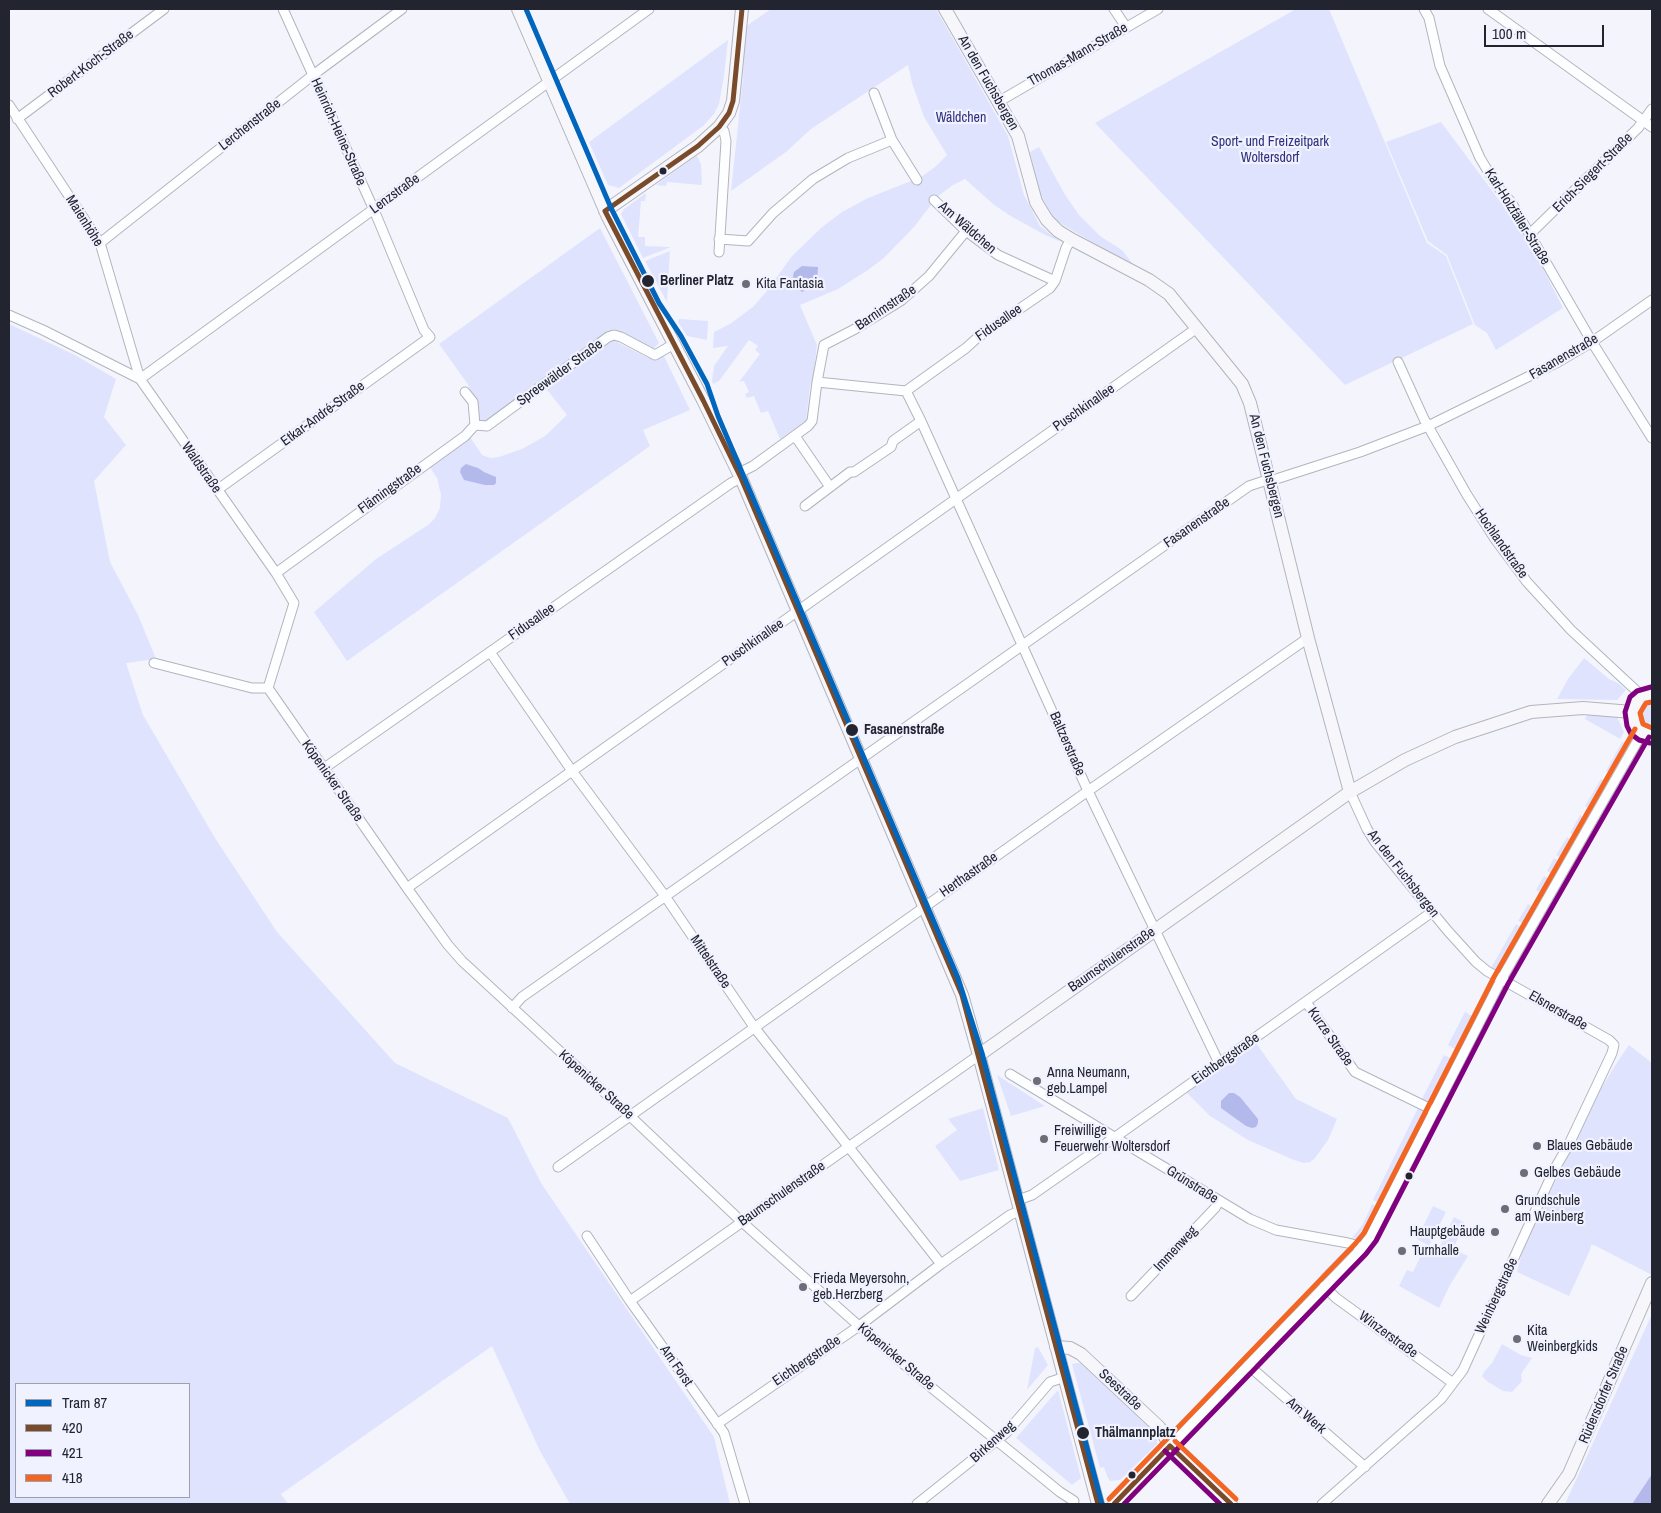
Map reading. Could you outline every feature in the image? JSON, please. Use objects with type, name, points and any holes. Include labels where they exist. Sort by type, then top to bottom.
[{"type":"street","name":"Robert-Koch-Straße","points":[[17,119],[164,9]]},
{"type":"street","name":"Heinrich-Heine-Straße","points":[[283,9],[374,210],[424,330],[430,337]]},
{"type":"street","name":"Lerchenstraße","points":[[100,243],[313,75],[402,9]]},
{"type":"street","points":[[518,9],[605,211],[741,475],[962,995],[1019,1206],[1061,1347],[1065,1377],[1098,1504]]},
{"type":"street","name":"Lenzstraße","points":[[140,379],[650,9]]},
{"type":"street","points":[[605,211],[698,146],[719,127],[728,113],[732,101],[742,9]]},
{"type":"street","name":"An den Fuchsbergen","points":[[945,9],[1018,136],[1036,202],[1047,220],[1058,231],[1149,280],[1169,294],[1242,384],[1250,403],[1308,638],[1350,792],[1366,829],[1432,912],[1476,962],[1501,980]]},
{"type":"street","points":[[1114,9],[1126,27]]},
{"type":"street","name":"Thomas-Mann-Straße","points":[[998,102],[1158,9]]},
{"type":"street","name":"Karl-Holzfäller-Straße","points":[[1424,9],[1440,66],[1475,148],[1497,186],[1511,202],[1592,342],[1652,438]]},
{"type":"street","points":[[1488,9],[1652,127]]},
{"type":"street","points":[[874,93],[892,140],[917,180]]},
{"type":"street","name":"Maienhöhe","points":[[9,105],[100,243],[140,379]]},
{"type":"street","name":"Erich-Siegert-Straße","points":[[1530,234],[1638,128],[1652,108]]},
{"type":"street","points":[[719,127],[724,132],[726,141],[719,252]]},
{"type":"street","points":[[719,239],[748,242],[773,213],[813,179],[848,158],[892,140]]},
{"type":"street","name":"Am Wäldchen","points":[[934,200],[966,231],[998,255],[1055,281]]},
{"type":"street","name":"Barnimstraße","points":[[817,382],[824,345],[855,329],[902,300],[929,276],[966,231]]},
{"type":"street","points":[[1055,281],[1066,248],[1072,239]]},
{"type":"street","name":"Fidusallee","points":[[906,391],[977,338],[1050,288],[1055,281]]},
{"type":"street","name":"Fasanenstraße","points":[[512,1008],[522,997],[1249,486],[1360,452],[1428,426],[1531,377],[1592,342],[1652,300]]},
{"type":"street","name":"Waldstraße","points":[[9,315],[140,379],[276,572],[294,603],[268,688]]},
{"type":"street","name":"Puschkinallee","points":[[407,888],[1197,328]]},
{"type":"street","name":"Spreewälder Straße","points":[[474,424],[487,426],[608,337],[614,335],[621,337],[655,355],[674,344]]},
{"type":"street","name":"Etkar-André-Straße","points":[[217,490],[430,337]]},
{"type":"street","name":"Hochlandstraße","points":[[1398,362],[1428,426],[1468,495],[1490,531],[1527,582],[1571,630],[1647,695]]},
{"type":"street","points":[[805,506],[850,472],[854,472],[890,447],[893,441],[921,421],[906,391],[817,382]]},
{"type":"street","name":"Fidusallee","points":[[323,769],[726,486],[808,426],[812,421],[817,382]]},
{"type":"street","points":[[465,392],[473,402],[474,424]]},
{"type":"street","name":"Baltzerstraße","points":[[921,421],[1088,791],[1219,1063]]},
{"type":"street","name":"Flämingstraße","points":[[276,572],[465,436],[474,424]]},
{"type":"street","points":[[795,436],[830,487]]},
{"type":"street","name":"Herthastraße","points":[[558,1167],[1088,791],[1308,638]]},
{"type":"street","name":"Mittelstraße","points":[[490,652],[572,771],[665,896],[754,1027],[941,1264]]},
{"type":"street","points":[[154,663],[252,688],[268,688]]},
{"type":"street","name":"Köpenicker Straße","points":[[268,688],[407,888],[458,956],[742,1222],[859,1326],[932,1388],[1074,1502]]},
{"type":"street","points":[[1114,1504],[1361,1249],[1378,1222],[1501,980],[1647,734],[1634,724],[1632,712],[1634,706],[1647,695]]},
{"type":"street","name":"Baumschulenstraße","points":[[630,1301],[1350,792],[1437,744],[1509,718],[1531,712],[1568,708],[1632,712]]},
{"type":"street","name":"Eichbergstraße","points":[[717,1424],[859,1326],[941,1264],[1012,1214],[1032,1195],[1432,912]]},
{"type":"street","name":"Elsnerstraße","points":[[1501,980],[1609,1040],[1614,1045]]},
{"type":"street","name":"Kurze Straße","points":[[1306,1002],[1355,1072],[1435,1111]]},
{"type":"street","name":"Weinbergstraße","points":[[1322,1504],[1441,1399],[1462,1370],[1614,1045]]},
{"type":"street","name":"Grünstraße","points":[[1010,1074],[1250,1220],[1276,1230],[1348,1243],[1356,1245],[1361,1249]]},
{"type":"street","name":"Immenweg","points":[[1131,1296],[1215,1208],[1219,1201]]},
{"type":"street","name":"Am Forst","points":[[588,1236],[630,1301],[724,1433],[745,1504]]},
{"type":"street","name":"Rüdersdorfer Straße","points":[[1548,1504],[1569,1474],[1652,1283]]},
{"type":"street","name":"Winzerstraße","points":[[1324,1286],[1336,1298],[1453,1383]]},
{"type":"street","name":"Seestraße","points":[[1061,1347],[1081,1354],[1159,1427],[1170,1446],[1231,1504]]},
{"type":"street","name":"Am Werk","points":[[1248,1365],[1365,1467]]},
{"type":"street","name":"Birkenweg","points":[[917,1504],[1006,1433],[1050,1382],[1065,1377]]},
{"type":"green space","name":"Wäldchen","points":[[771,9],[936,9],[1008,136],[1024,195],[1040,226],[1061,242],[1009,215],[993,204],[965,179],[953,185],[937,197],[914,227],[884,258],[838,289],[800,305],[817,345],[814,372],[810,387],[806,421],[780,439],[768,411],[761,413],[754,396],[747,398],[745,394],[749,392],[744,381],[739,382],[760,354],[755,350],[758,346],[749,340],[719,381],[713,384],[714,366],[728,346],[713,348],[714,332],[730,324],[753,307],[792,256],[821,228],[842,212],[868,198],[921,177],[947,155],[924,117],[908,65],[811,129],[786,152],[731,191],[743,79],[745,27]]},
{"type":"green space","name":"Sport- und Freizeitpark Woltersdorf","points":[[1296,9],[1329,9],[1427,243],[1446,256],[1473,324],[1345,385],[1095,123]]},
{"type":"green space","points":[[728,40],[719,104],[714,114],[703,126],[619,188],[608,185],[589,142]]},
{"type":"green space","points":[[1441,122],[1528,239],[1563,308],[1496,350],[1487,333],[1475,325],[1447,255],[1428,241],[1386,142]]},
{"type":"green space","points":[[1039,147],[1064,193],[1079,215],[1100,236],[1122,250],[1136,268],[1055,220],[1040,194],[1030,152]]},
{"type":"green space","points":[[697,155],[701,165],[702,185],[667,182],[666,186],[656,185]]},
{"type":"green space","points":[[646,193],[645,201],[641,201],[638,237],[645,237],[645,246],[671,247],[643,258],[621,214],[624,209]]},
{"type":"green space","points":[[600,228],[659,343],[653,349],[614,329],[489,421],[478,421],[476,402],[467,383],[439,344]]},
{"type":"green space","points":[[670,251],[667,302],[645,261]]},
{"type":"green space","points":[[679,319],[708,321],[707,340],[687,336],[678,322]]},
{"type":"green space","points":[[9,324],[75,355],[116,379],[104,417],[126,445],[94,481],[110,562],[138,615],[156,659],[126,663],[143,715],[215,838],[277,932],[395,1063],[508,1118],[541,1183],[714,1437],[730,1504],[570,1504],[540,1451],[492,1346],[281,1494],[288,1504],[9,1504]]},
{"type":"green space","points":[[611,339],[648,358],[655,358],[663,354],[690,410],[643,430],[650,446],[347,661],[314,612],[376,559],[428,525],[435,518],[440,508],[441,495],[437,478],[429,466],[470,437],[482,455],[490,458],[522,449],[545,436],[567,415],[544,386]]},
{"type":"green space","points":[[1584,658],[1609,679],[1618,683],[1626,690],[1617,700],[1557,699],[1568,679]]},
{"type":"green space","points":[[1652,699],[1652,731],[1645,729],[1639,723],[1638,709],[1642,702]]},
{"type":"green space","points":[[1586,714],[1617,717],[1624,732],[1620,739],[1585,719]]},
{"type":"green space","points":[[1622,742],[1630,743],[1612,775],[1606,771]]},
{"type":"green space","points":[[1601,779],[1609,784],[1593,811],[1585,806]]},
{"type":"green space","points":[[1580,815],[1588,820],[1578,837],[1570,833]]},
{"type":"green space","points":[[1567,837],[1575,842],[1565,860],[1556,855]]},
{"type":"green space","points":[[1554,858],[1563,864],[1555,876],[1547,871]]},
{"type":"green space","points":[[1544,876],[1553,881],[1544,895],[1536,890]]},
{"type":"green space","points":[[1528,904],[1537,909],[1527,926],[1518,921]]},
{"type":"green space","points":[[1516,924],[1525,929],[1501,970],[1497,972],[1491,968]]},
{"type":"green space","points":[[1465,1012],[1477,1019],[1460,1052],[1448,1045]]},
{"type":"green space","points":[[1256,1043],[1296,1099],[1337,1119],[1328,1140],[1310,1162],[1304,1163],[1294,1160],[1248,1140],[1210,1116],[1187,1093]]},
{"type":"green space","points":[[1629,1045],[1652,1063],[1652,1275],[1591,1245],[1569,1296],[1517,1272],[1522,1253],[1591,1105]]},
{"type":"green space","points":[[1444,1055],[1456,1061],[1434,1105],[1422,1099]]},
{"type":"green space","points":[[997,1075],[1045,1106],[1011,1116]]},
{"type":"green space","points":[[983,1108],[999,1170],[960,1181],[935,1146],[957,1130],[948,1119]]},
{"type":"green space","points":[[1418,1108],[1429,1113],[1426,1118],[1424,1117],[1415,1136],[1417,1137],[1383,1205],[1373,1200]]},
{"type":"green space","points":[[1372,1204],[1381,1209],[1364,1241],[1352,1238],[1363,1224]]},
{"type":"green space","points":[[1433,1206],[1446,1212],[1429,1246],[1417,1239]]},
{"type":"green space","points":[[1454,1217],[1465,1223],[1453,1249],[1468,1256],[1450,1285],[1439,1308],[1399,1286],[1407,1270],[1413,1272],[1426,1245],[1438,1250]]},
{"type":"green space","points":[[1346,1249],[1350,1249],[1353,1252],[1325,1279],[1320,1275]]},
{"type":"green space","points":[[1652,1314],[1652,1474],[1632,1504],[1565,1504]]},
{"type":"green space","points":[[1502,1344],[1521,1355],[1532,1358],[1521,1374],[1522,1381],[1512,1392],[1503,1391],[1482,1376],[1492,1363]]},
{"type":"green space","points":[[1038,1347],[1048,1365],[1027,1390],[1035,1348]]},
{"type":"green space","points":[[1083,1362],[1157,1431],[1157,1444],[1120,1480],[1110,1481],[1104,1467],[1100,1468],[1072,1364]]},
{"type":"green space","points":[[1058,1390],[1081,1478],[1072,1485],[1016,1438]]},
{"type":"water","points":[[802,266],[818,267],[817,282],[802,292],[796,288],[792,281],[794,272]]},
{"type":"water","points":[[466,464],[496,477],[496,483],[494,485],[485,485],[464,480],[460,472],[461,468]]},
{"type":"water","points":[[1229,1093],[1234,1093],[1240,1097],[1258,1119],[1256,1127],[1246,1126],[1221,1108],[1221,1101]]},
{"type":"water","points":[[1652,1474],[1652,1504],[1632,1504]]},
{"type":"tram line","name":"87","points":[[526,9],[611,208],[659,303],[681,336],[707,384],[718,416],[958,978],[982,1053],[1102,1504]]},
{"type":"transit line","name":"420","points":[[605,211],[698,146],[719,127],[729,113],[733,101],[742,9]]},
{"type":"transit line","name":"420","points":[[605,211],[703,400],[741,478],[962,995],[1098,1504]]},
{"type":"transit line","name":"421","points":[[1650,743],[1639,740],[1631,734],[1627,726],[1625,712],[1630,697],[1637,691],[1651,687]]},
{"type":"transit line","name":"418","points":[[1652,702],[1646,703],[1640,713],[1643,724],[1652,728]]},
{"type":"transit line","name":"418","points":[[1109,1499],[1364,1233],[1494,977],[1635,729]]},
{"type":"transit line","name":"421","points":[[1124,1504],[1366,1254],[1376,1241],[1508,984],[1649,737]]},
{"type":"transit line","name":"418","points":[[1175,1441],[1236,1499]]},
{"type":"transit line","name":"420","points":[[1114,1504],[1170,1446],[1231,1504]]},
{"type":"transit line","name":"421","points":[[1165,1451],[1220,1504]]},
{"type":"place","name":"Berliner Platz","points":[[648,281]]},
{"type":"place","name":"Kita Fantasia","points":[[746,284]]},
{"type":"place","name":"Fasanenstraße","points":[[852,730]]},
{"type":"place","name":"Anna Neumann, geb.Lampel","points":[[1037,1081]]},
{"type":"place","name":"Freiwillige Feuerwehr Woltersdorf","points":[[1044,1139]]},
{"type":"place","name":"Blaues Gebäude","points":[[1537,1146]]},
{"type":"place","name":"Gelbes Gebäude","points":[[1524,1173]]},
{"type":"place","name":"Grundschule am Weinberg","points":[[1505,1209]]},
{"type":"place","name":"Hauptgebäude","points":[[1495,1232]]},
{"type":"place","name":"Turnhalle","points":[[1402,1251]]},
{"type":"place","name":"Frieda Meyersohn, geb.Herzberg","points":[[803,1287]]},
{"type":"place","name":"Kita Weinbergkids","points":[[1517,1339]]},
{"type":"place","name":"Thälmannplatz","points":[[1083,1433]]}]
